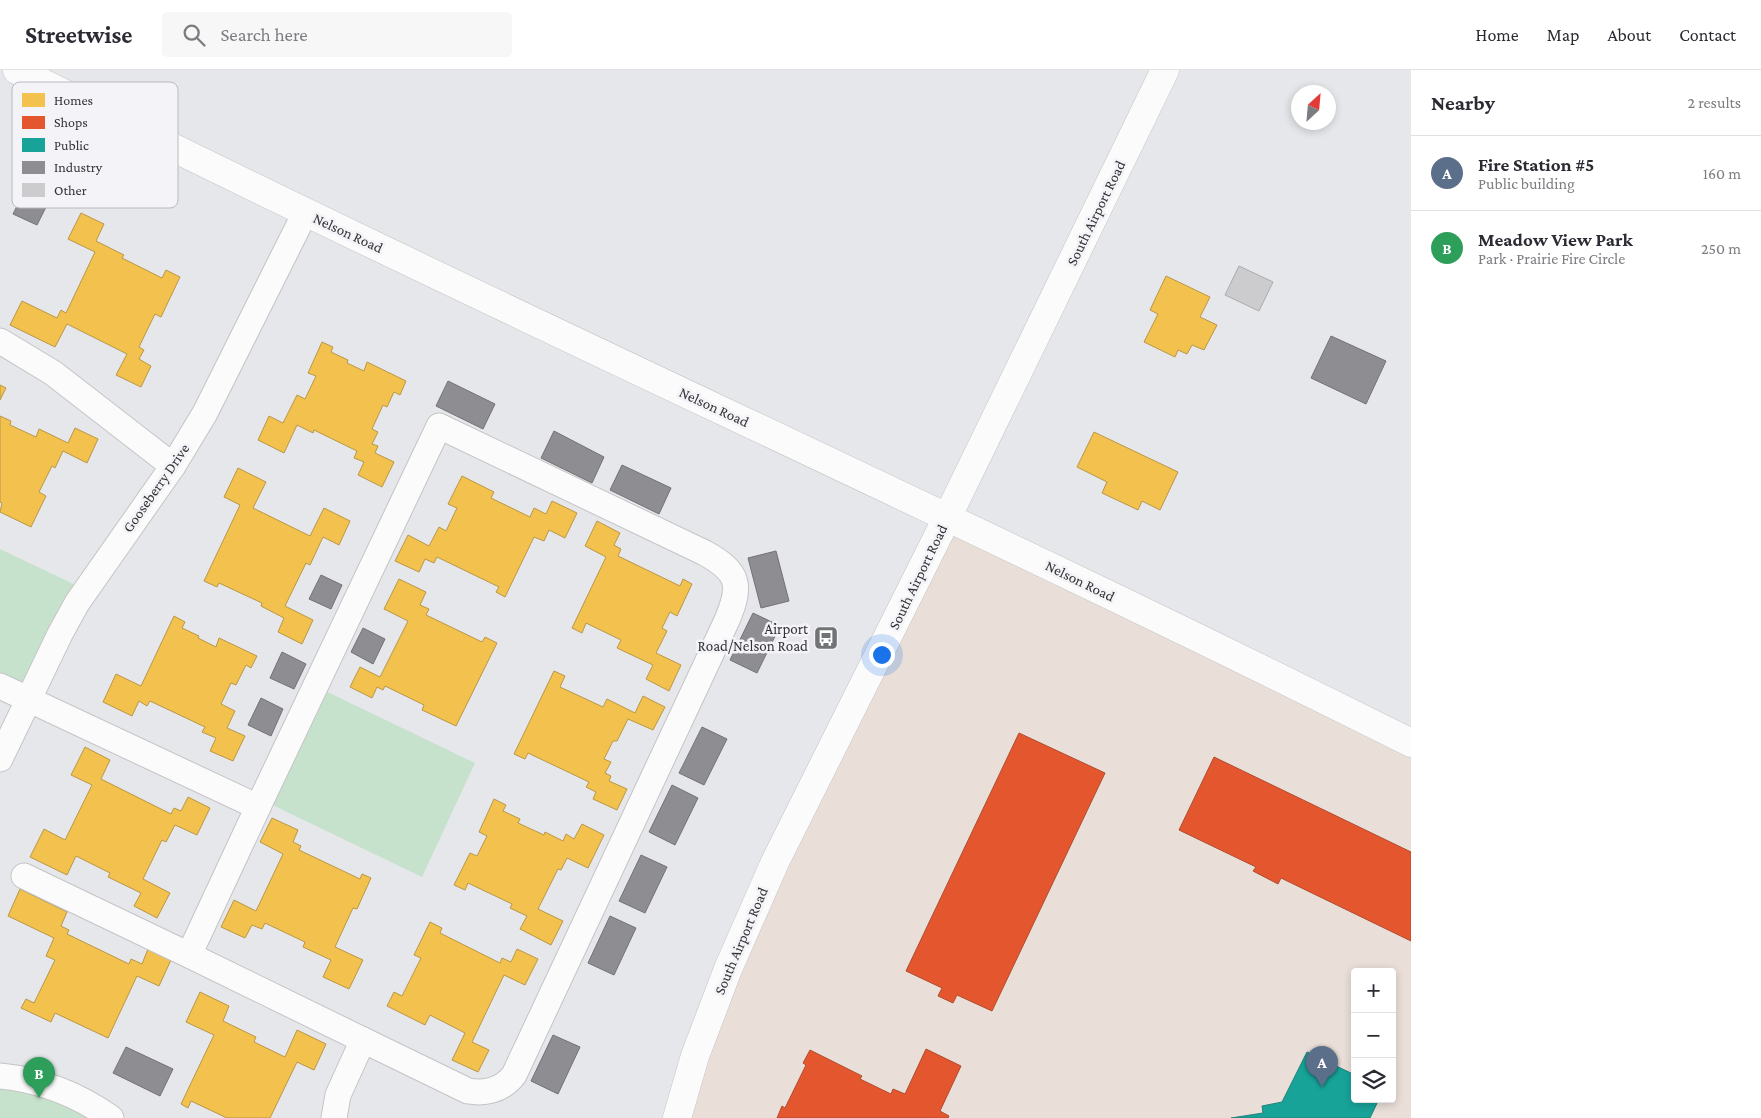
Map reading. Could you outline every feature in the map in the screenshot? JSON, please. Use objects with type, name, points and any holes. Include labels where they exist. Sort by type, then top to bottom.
[{"type":"main road","name":"Nelson Road","points":[[17,70],[41,82]]},
{"type":"main road","name":"South Airport Road","points":[[677,1118],[695,1056],[728,969],[775,862],[947,518],[1165,70]]},
{"type":"main road","name":"Nelson Road","points":[[178,150],[305,213],[947,518],[1411,743]]},
{"type":"street","name":"Gooseberry Drive","points":[[0,760],[60,634],[77,603],[173,466],[205,413],[305,213]]},
{"type":"street","points":[[0,341],[53,373],[173,466]]},
{"type":"street","points":[[24,876],[468,1091],[494,1090],[504,1085],[514,1075],[727,620],[736,599],[736,588],[732,576],[724,565],[705,553],[439,426],[189,955]]},
{"type":"street","points":[[0,686],[258,808]]},
{"type":"street","points":[[334,1118],[338,1096],[363,1040]]},
{"type":"street","points":[[0,1076],[36,1081],[54,1087],[87,1102],[111,1118]]},
{"type":"shaded area","points":[[947,518],[1411,745],[1411,1118],[677,1118],[695,1056]]},
{"type":"green space","points":[[0,549],[86,590],[28,700],[0,686]]},
{"type":"green space","points":[[315,686],[475,763],[422,877],[262,800]]},
{"type":"green space","points":[[0,1076],[111,1118],[0,1118]]},
{"type":"building: Homes","points":[[81,213],[104,224],[96,241],[124,255],[122,258],[162,278],[166,270],[180,277],[161,317],[155,314],[139,347],[144,350],[139,359],[151,366],[141,387],[116,375],[127,354],[67,324],[55,347],[10,325],[22,301],[57,318],[61,310],[66,313],[95,252],[68,239]]},
{"type":"building: Homes","points":[[1166,276],[1210,297],[1200,317],[1217,325],[1204,350],[1192,345],[1187,354],[1178,350],[1175,357],[1144,342],[1158,314],[1150,310]]},
{"type":"building: Homes","points":[[322,342],[333,347],[331,352],[348,360],[347,363],[364,371],[367,362],[406,381],[400,395],[394,392],[387,407],[383,405],[372,429],[378,432],[372,444],[378,446],[375,453],[394,462],[382,487],[358,475],[364,462],[354,458],[357,451],[314,430],[313,433],[297,425],[284,453],[258,440],[269,416],[283,423],[297,395],[305,399],[316,376],[308,373]]},
{"type":"building: Homes","points":[[0,385],[6,388],[0,400]]},
{"type":"building: Homes","points":[[0,416],[11,421],[10,425],[36,437],[39,429],[68,443],[75,428],[98,439],[87,463],[63,451],[55,468],[52,466],[39,492],[46,496],[31,527],[0,512],[2,503],[0,502]]},
{"type":"building: Homes","points":[[1094,432],[1178,472],[1160,510],[1142,501],[1138,510],[1102,493],[1107,482],[1077,467]]},
{"type":"building: Homes","points":[[238,468],[266,482],[253,508],[310,536],[324,508],[350,521],[339,545],[323,537],[310,565],[306,563],[285,606],[313,620],[302,644],[278,632],[284,618],[261,606],[262,603],[219,583],[217,587],[204,581],[240,505],[224,497]]},
{"type":"building: Homes","points":[[462,476],[494,492],[491,498],[530,517],[534,508],[546,514],[552,501],[577,513],[565,538],[549,530],[544,541],[534,537],[505,597],[496,592],[499,587],[437,557],[434,563],[425,559],[419,572],[395,561],[408,535],[429,546],[439,527],[446,531],[457,508],[448,504]]},
{"type":"building: Homes","points":[[597,521],[620,533],[614,545],[621,549],[618,556],[680,586],[683,579],[692,584],[677,616],[670,612],[662,628],[667,631],[656,653],[681,665],[669,691],[646,679],[653,665],[617,648],[621,640],[586,623],[582,633],[572,628],[606,557],[585,546]]},
{"type":"building: Homes","points":[[399,579],[426,592],[420,605],[429,609],[426,615],[482,642],[485,637],[497,643],[456,726],[422,710],[424,705],[385,686],[383,690],[377,687],[372,698],[350,687],[360,667],[380,677],[408,621],[384,609]]},
{"type":"building: Homes","points":[[174,616],[185,622],[182,628],[216,647],[219,638],[257,656],[251,668],[246,665],[236,685],[231,683],[221,704],[235,711],[227,728],[245,736],[233,761],[210,751],[216,738],[202,732],[205,727],[150,701],[147,706],[139,701],[132,716],[103,702],[116,674],[141,686]]},
{"type":"building: Homes","points":[[554,671],[565,676],[560,687],[603,707],[607,699],[635,713],[643,696],[665,707],[653,730],[628,719],[617,741],[613,741],[604,759],[611,762],[605,773],[611,776],[609,781],[627,789],[617,810],[593,799],[596,792],[586,787],[589,782],[528,753],[525,759],[514,754]]},
{"type":"building: Homes","points":[[85,747],[110,760],[101,779],[171,814],[174,808],[181,811],[188,797],[210,808],[197,835],[175,825],[166,842],[162,840],[143,879],[170,893],[157,918],[134,906],[141,893],[108,877],[110,873],[76,856],[67,875],[30,857],[44,829],[65,840],[92,785],[71,775]]},
{"type":"building: Homes","points":[[494,799],[506,805],[503,811],[520,819],[518,823],[544,835],[545,832],[563,841],[566,834],[574,839],[582,824],[604,835],[588,868],[567,858],[561,870],[558,869],[538,909],[563,921],[551,945],[520,929],[527,916],[510,908],[512,904],[468,883],[465,890],[454,885],[470,853],[477,856],[487,836],[479,832]]},
{"type":"building: Homes","points":[[272,818],[298,830],[293,842],[301,846],[299,850],[360,879],[362,874],[371,878],[357,909],[353,908],[335,947],[363,960],[349,989],[323,977],[331,960],[303,947],[305,942],[265,923],[262,929],[252,925],[245,938],[221,927],[234,900],[256,911],[283,854],[260,842]]},
{"type":"building: Homes","points":[[20,889],[67,912],[61,926],[69,930],[67,934],[129,964],[131,959],[142,964],[148,949],[171,960],[159,986],[137,976],[108,1038],[55,1013],[51,1022],[21,1008],[26,999],[34,1003],[55,960],[46,956],[54,938],[8,916]]},
{"type":"building: Homes","points":[[430,922],[442,928],[440,933],[500,963],[502,958],[511,962],[517,949],[538,959],[525,985],[504,975],[472,1042],[489,1050],[478,1072],[452,1060],[465,1033],[430,1015],[425,1025],[387,1006],[394,992],[402,996],[421,958],[414,955]]},
{"type":"building: Homes","points":[[200,992],[229,1006],[223,1021],[256,1037],[254,1042],[285,1057],[297,1030],[326,1044],[314,1070],[297,1062],[270,1118],[227,1118],[191,1101],[188,1108],[181,1104],[214,1035],[186,1022]]},
{"type":"building: Shops","points":[[1019,733],[1105,773],[992,1011],[957,995],[953,1003],[938,996],[942,988],[906,971]]},
{"type":"building: Shops","points":[[1214,757],[1411,852],[1411,941],[1281,878],[1278,884],[1253,871],[1256,867],[1179,830]]},
{"type":"building: Shops","points":[[926,1049],[961,1066],[940,1111],[949,1116],[948,1118],[777,1118],[782,1106],[785,1108],[806,1065],[803,1063],[810,1050],[862,1076],[860,1079],[891,1094],[893,1089],[905,1094]]},
{"type":"building: Public","points":[[1307,1052],[1351,1073],[1351,1103],[1377,1103],[1370,1118],[1231,1118],[1263,1113],[1262,1106],[1282,1102]]},
{"type":"building: Industry","points":[[16,208],[46,208],[37,225],[13,214]]},
{"type":"building: Industry","points":[[1331,336],[1386,361],[1366,404],[1311,378]]},
{"type":"building: Industry","points":[[448,381],[495,404],[483,429],[436,406]]},
{"type":"building: Industry","points":[[554,431],[604,457],[592,483],[541,458]]},
{"type":"building: Industry","points":[[622,465],[671,488],[659,514],[610,490]]},
{"type":"building: Industry","points":[[776,551],[789,601],[761,608],[748,558]]},
{"type":"building: Industry","points":[[321,575],[342,585],[331,609],[309,599]]},
{"type":"building: Industry","points":[[753,613],[780,626],[757,673],[730,660]]},
{"type":"building: Industry","points":[[363,628],[385,639],[373,664],[351,652]]},
{"type":"building: Industry","points":[[282,652],[306,664],[294,689],[270,678]]},
{"type":"building: Industry","points":[[261,698],[283,709],[271,736],[248,725]]},
{"type":"building: Industry","points":[[702,727],[727,739],[704,785],[679,773]]},
{"type":"building: Industry","points":[[672,785],[698,798],[675,845],[649,832]]},
{"type":"building: Industry","points":[[641,855],[667,867],[645,913],[619,901]]},
{"type":"building: Industry","points":[[610,916],[636,928],[614,975],[588,963]]},
{"type":"building: Industry","points":[[553,1035],[580,1047],[558,1094],[531,1081]]},
{"type":"building: Industry","points":[[126,1047],[173,1069],[160,1096],[113,1073]]},
{"type":"building: Other","points":[[1239,266],[1273,282],[1259,311],[1225,295]]},
{"type":"place","name":"Airport Road/Nelson Road","points":[[826,638]]},
{"type":"place","name":"Fire Station #5","points":[[1322,1087]]},
{"type":"place","name":"Meadow View Park","points":[[39,1098]]}]
